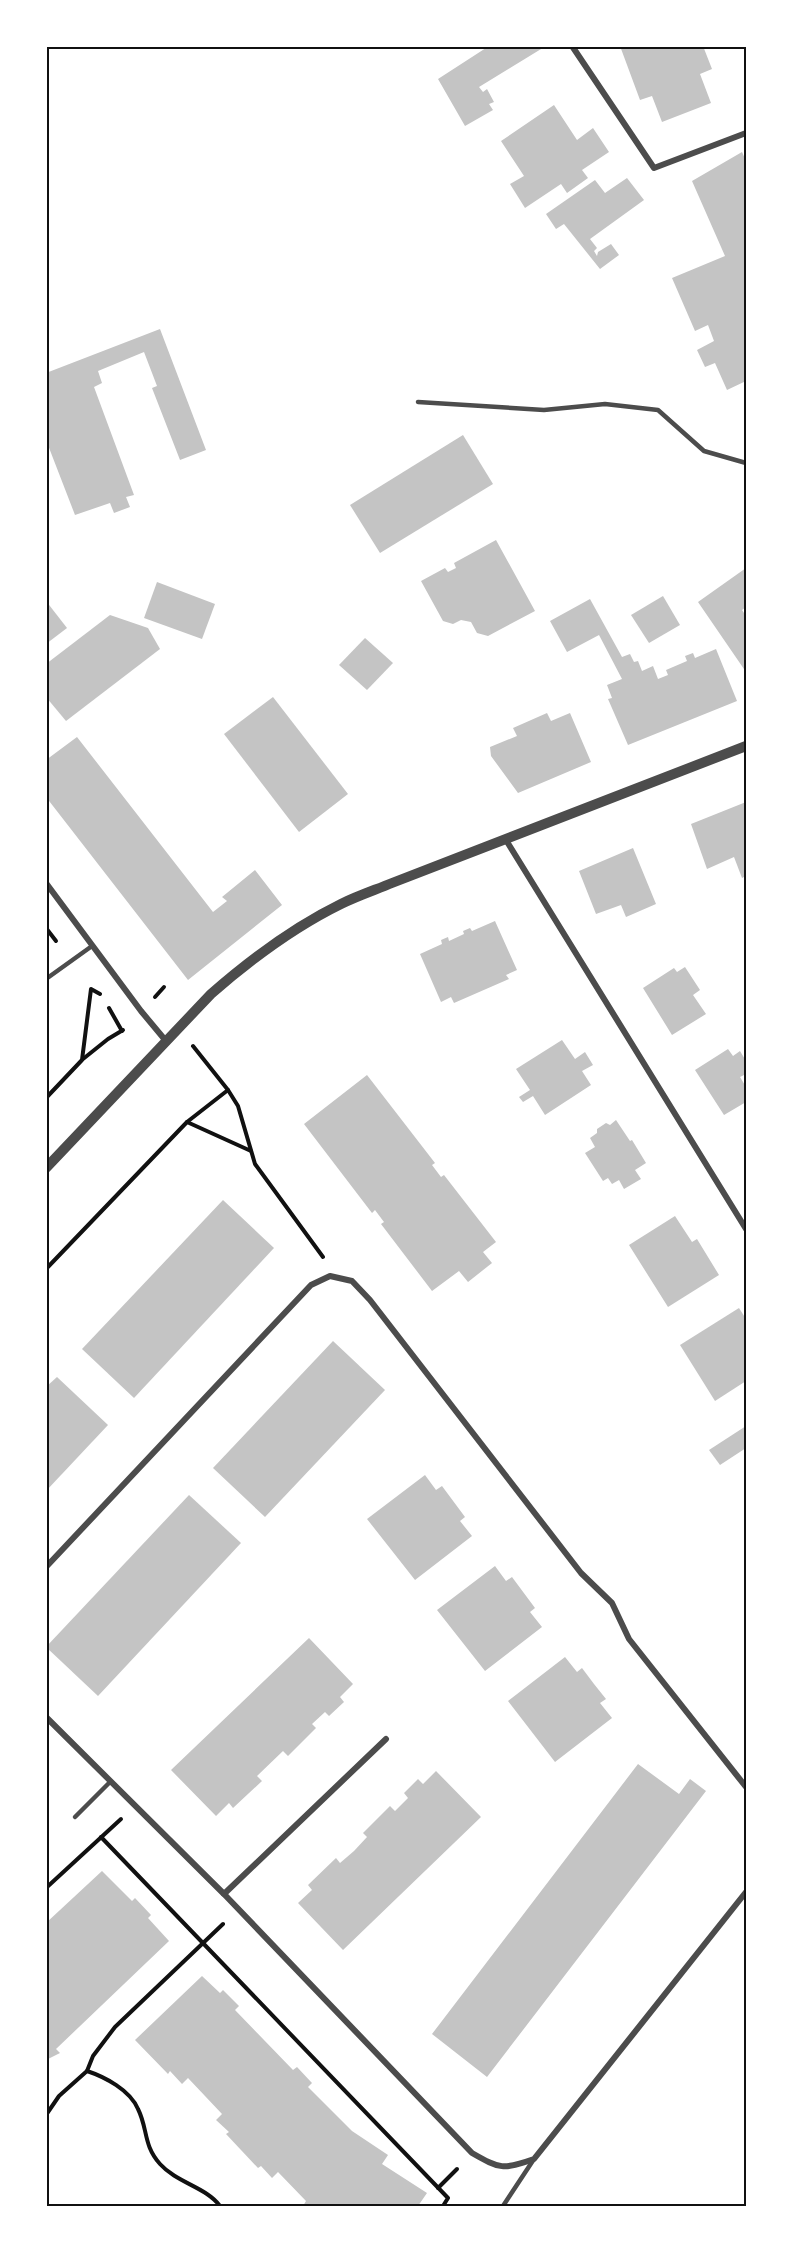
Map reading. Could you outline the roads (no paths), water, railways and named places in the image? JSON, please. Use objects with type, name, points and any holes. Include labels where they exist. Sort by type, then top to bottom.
[{"type":"street","points":[[572,46],[654,168],[747,133]]},
{"type":"street","points":[[46,1168],[212,994],[240,969],[300,927],[342,903],[747,746]]},
{"type":"street","points":[[506,840],[747,1228]]},
{"type":"street","points":[[46,883],[166,1041]]},
{"type":"street","points":[[46,1567],[312,1285],[330,1276],[352,1281],[370,1300],[581,1573],[612,1604],[629,1639],[747,1787]]},
{"type":"street","points":[[46,1717],[239,1909],[472,2152],[495,2166],[513,2166],[534,2159],[747,1892]]},
{"type":"street","points":[[224,1894],[386,1739]]},
{"type":"lane","points":[[418,402],[544,410],[605,404],[658,410],[704,451],[747,463]]},
{"type":"lane","points":[[46,979],[92,946]]},
{"type":"lane","points":[[75,1817],[110,1782]]},
{"type":"lane","points":[[503,2206],[534,2159]]}]
